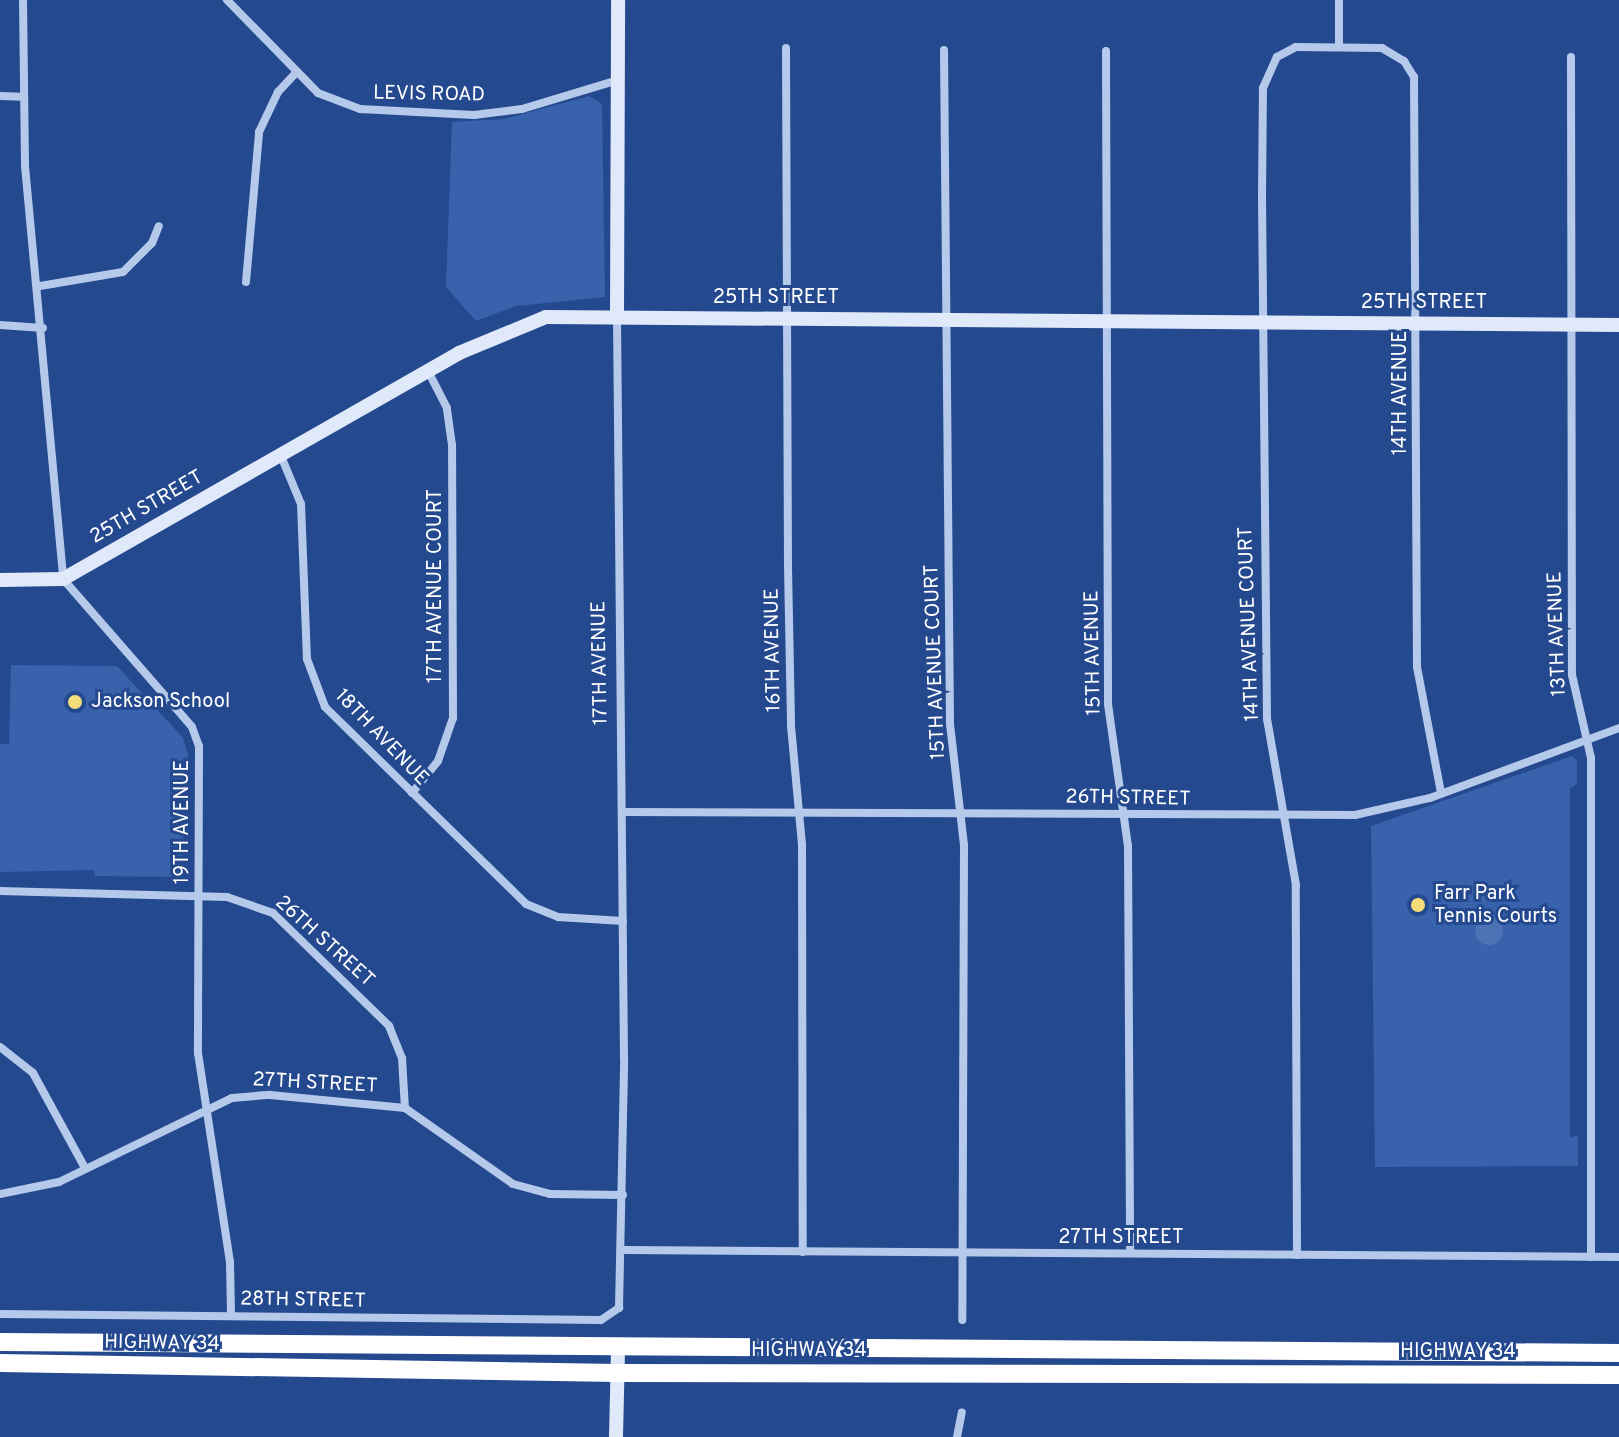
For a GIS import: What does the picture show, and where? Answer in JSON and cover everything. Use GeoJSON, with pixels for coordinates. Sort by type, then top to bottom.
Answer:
{"type":"FeatureCollection","features":[{"type":"Feature","properties":{"kind":"highway","name":"HIGHWAY 34"},"geometry":{"type":"LineString","coordinates":[[0,1342],[618,1349],[1619,1353]]}},
{"type":"Feature","properties":{"kind":"highway","name":"HIGHWAY 34"},"geometry":{"type":"LineString","coordinates":[[0,1363],[617,1373],[1619,1375]]}},
{"type":"Feature","properties":{"kind":"street"},"geometry":{"type":"LineString","coordinates":[[23,0],[23,97],[63,579]]}},
{"type":"Feature","properties":{"kind":"street","name":"LEVIS ROAD"},"geometry":{"type":"LineString","coordinates":[[227,0],[295,74],[347,105],[444,115],[522,109],[619,80]]}},
{"type":"Feature","properties":{"kind":"street","name":"17TH AVENUE"},"geometry":{"type":"LineString","coordinates":[[606,1319],[622,1300],[624,1250],[617,317],[618,0]]}},
{"type":"Feature","properties":{"kind":"street"},"geometry":{"type":"LineString","coordinates":[[1339,0],[1339,47]]}},
{"type":"Feature","properties":{"kind":"street","name":"14TH AVENUE COURT"},"geometry":{"type":"LineString","coordinates":[[1297,1255],[1296,885],[1267,719],[1264,323],[1267,73],[1277,57],[1296,47],[1339,47]]}},
{"type":"Feature","properties":{"kind":"street","name":"14TH AVENUE"},"geometry":{"type":"LineString","coordinates":[[1339,47],[1392,51],[1414,77],[1417,667],[1441,793]]}},
{"type":"Feature","properties":{"kind":"street","name":"16TH AVENUE"},"geometry":{"type":"LineString","coordinates":[[786,48],[791,726],[800,812],[803,1252]]}},
{"type":"Feature","properties":{"kind":"street","name":"15TH AVENUE COURT"},"geometry":{"type":"LineString","coordinates":[[944,50],[950,724],[962,813],[962,1320]]}},
{"type":"Feature","properties":{"kind":"street","name":"15TH AVENUE"},"geometry":{"type":"LineString","coordinates":[[1106,51],[1108,704],[1124,815],[1130,1253]]}},
{"type":"Feature","properties":{"kind":"street","name":"13TH AVENUE"},"geometry":{"type":"LineString","coordinates":[[1571,57],[1572,675],[1587,739],[1591,1257]]}},
{"type":"Feature","properties":{"kind":"street"},"geometry":{"type":"LineString","coordinates":[[246,282],[259,132],[278,92],[295,74]]}},
{"type":"Feature","properties":{"kind":"street"},"geometry":{"type":"LineString","coordinates":[[0,96],[23,97]]}},
{"type":"Feature","properties":{"kind":"street"},"geometry":{"type":"LineString","coordinates":[[40,286],[123,272],[152,243],[159,226]]}},
{"type":"Feature","properties":{"kind":"street","name":"25TH STREET"},"geometry":{"type":"LineString","coordinates":[[0,580],[63,579],[428,371],[533,320],[617,317],[946,318],[1619,325]]}},
{"type":"Feature","properties":{"kind":"street"},"geometry":{"type":"LineString","coordinates":[[0,325],[43,328]]}},
{"type":"Feature","properties":{"kind":"street","name":"17TH AVENUE COURT"},"geometry":{"type":"LineString","coordinates":[[412,793],[438,761],[453,718],[452,445],[447,408],[428,371]]}},
{"type":"Feature","properties":{"kind":"street","name":"18TH AVENUE"},"geometry":{"type":"LineString","coordinates":[[281,456],[304,526],[312,683],[334,717],[526,904],[558,917],[623,921]]}},
{"type":"Feature","properties":{"kind":"street","name":"19TH AVENUE"},"geometry":{"type":"LineString","coordinates":[[63,579],[198,740],[197,1044],[230,1262],[231,1316]]}},
{"type":"Feature","properties":{"kind":"street","name":"26TH STREET"},"geometry":{"type":"LineString","coordinates":[[622,812],[1286,816],[1379,812],[1441,793],[1619,728]]}},
{"type":"Feature","properties":{"kind":"street","name":"26TH STREET"},"geometry":{"type":"LineString","coordinates":[[0,891],[240,899],[273,913],[378,1013],[402,1058],[405,1108]]}},
{"type":"Feature","properties":{"kind":"street"},"geometry":{"type":"LineString","coordinates":[[0,1047],[33,1073],[85,1168]]}},
{"type":"Feature","properties":{"kind":"street","name":"27TH STREET"},"geometry":{"type":"LineString","coordinates":[[0,1194],[35,1190],[206,1109],[262,1095],[405,1108],[522,1188],[623,1195]]}},
{"type":"Feature","properties":{"kind":"street","name":"27TH STREET"},"geometry":{"type":"LineString","coordinates":[[624,1250],[1619,1257]]}},
{"type":"Feature","properties":{"kind":"street","name":"28TH STREET"},"geometry":{"type":"LineString","coordinates":[[0,1314],[606,1319]]}},
{"type":"Feature","properties":{"kind":"street"},"geometry":{"type":"LineString","coordinates":[[616,1437],[618,1349]]}},
{"type":"Feature","properties":{"kind":"street"},"geometry":{"type":"LineString","coordinates":[[957,1437],[962,1412]]}},
{"type":"Feature","properties":{"kind":"shaded area"},"geometry":{"type":"Polygon","coordinates":[[[589,96],[602,104],[605,297],[516,306],[476,321],[446,287],[452,122],[504,119],[589,96]]]}},
{"type":"Feature","properties":{"kind":"shaded area","name":"Jackson School"},"geometry":{"type":"Polygon","coordinates":[[[11,665],[117,666],[183,738],[188,754],[181,877],[95,876],[94,870],[0,872],[0,744],[9,744],[11,665]]]}},
{"type":"Feature","properties":{"kind":"shaded area"},"geometry":{"type":"Polygon","coordinates":[[[1572,756],[1577,760],[1577,784],[1570,788],[1570,1138],[1578,1135],[1578,1166],[1375,1167],[1371,826],[1572,756]]]}},
{"type":"Feature","properties":{"kind":"building"},"geometry":{"type":"Polygon","coordinates":[[[1489,917],[1499,921],[1503,931],[1499,941],[1489,945],[1479,941],[1475,931],[1479,921],[1489,917]]]}},
{"type":"Feature","properties":{"kind":"place","name":"Jackson School"},"geometry":{"type":"Point","coordinates":[75,702]}},
{"type":"Feature","properties":{"kind":"place","name":"Farr Park Tennis Courts"},"geometry":{"type":"Point","coordinates":[1418,905]}}]}
